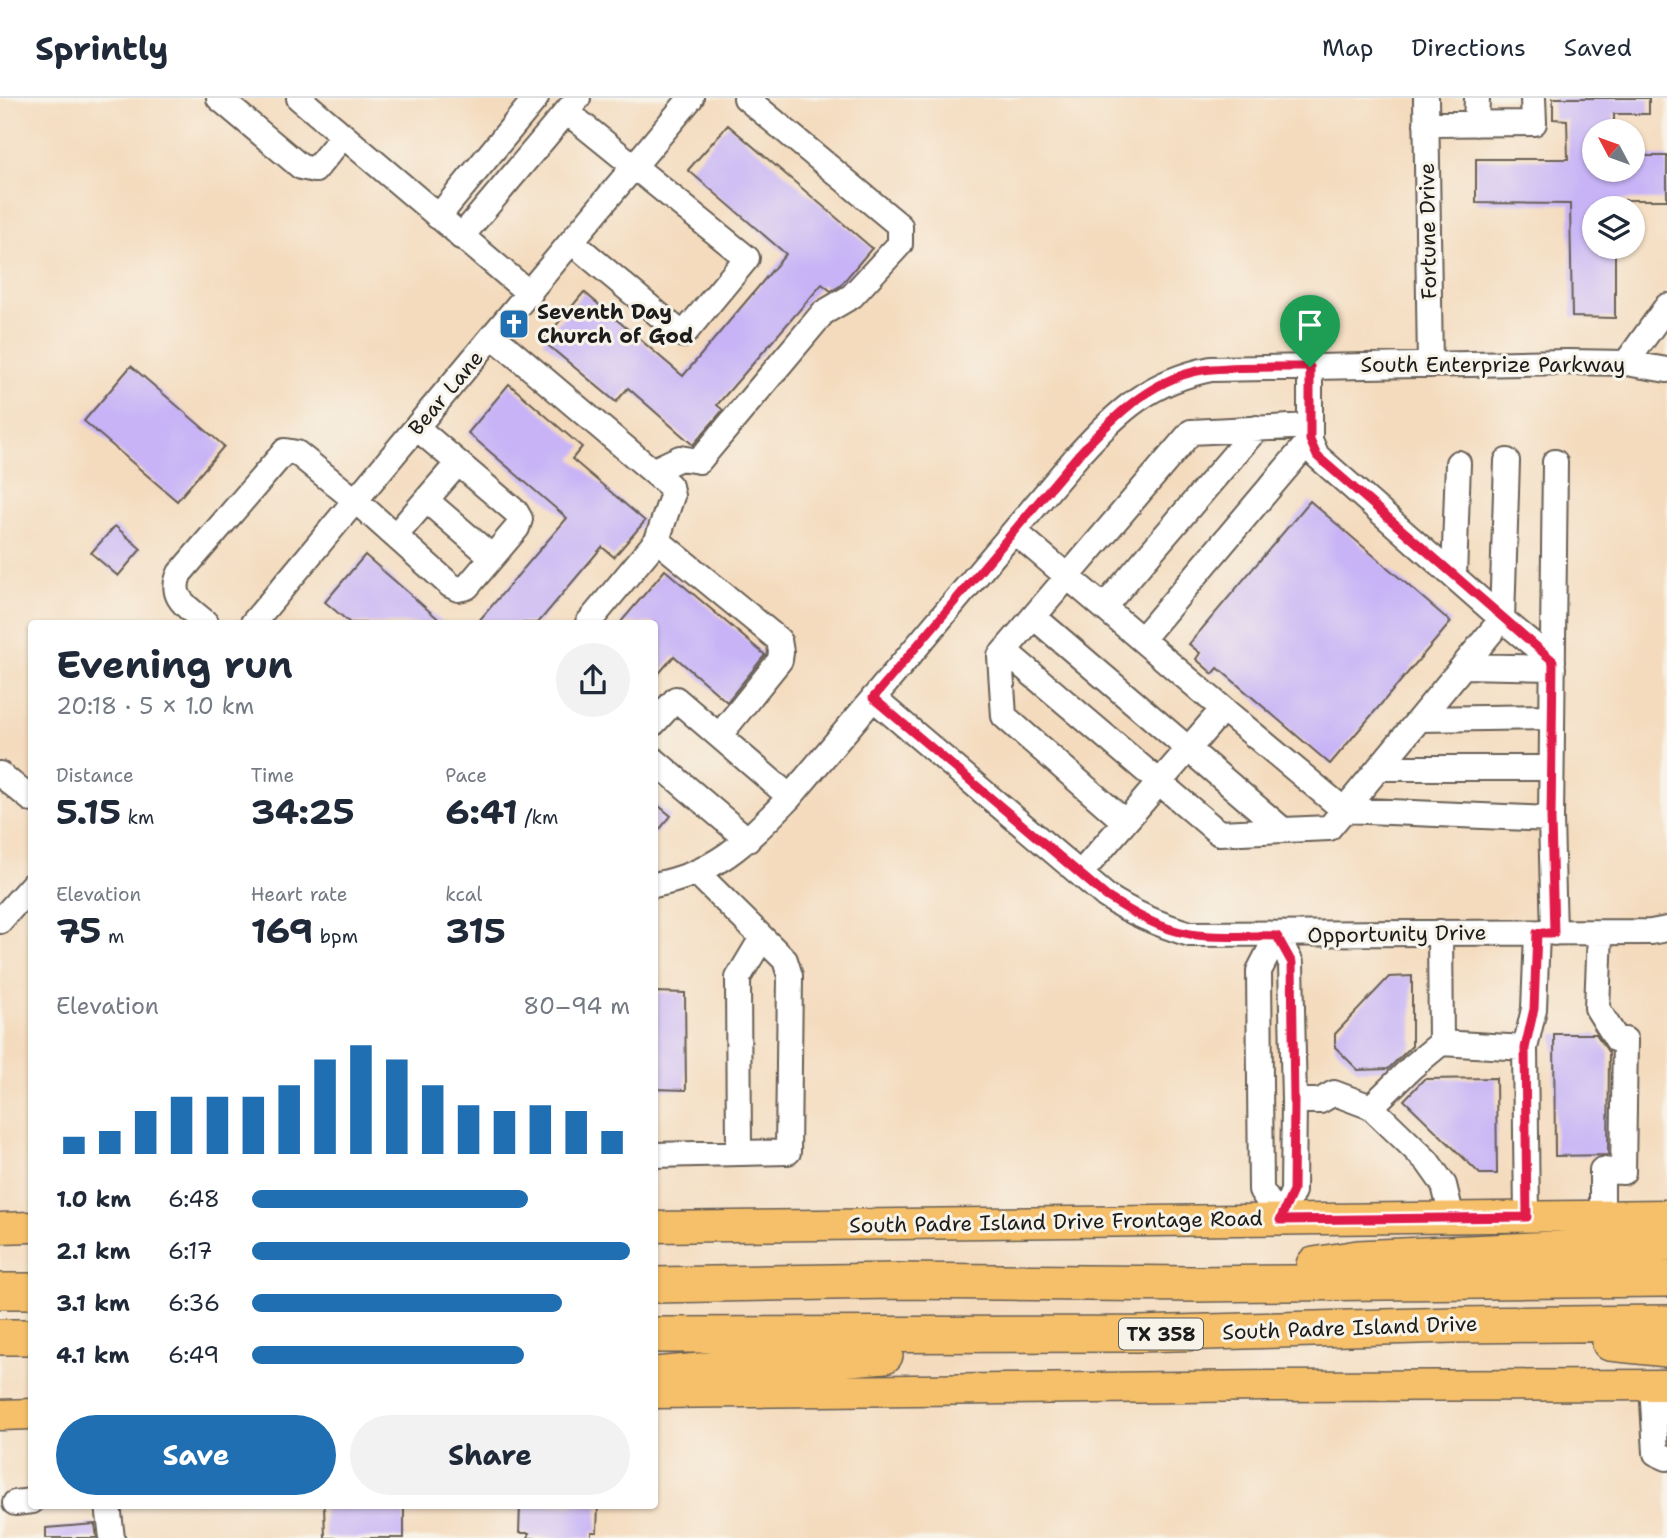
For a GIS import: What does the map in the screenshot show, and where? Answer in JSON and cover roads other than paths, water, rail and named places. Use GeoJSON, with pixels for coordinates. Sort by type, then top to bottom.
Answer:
{"type":"FeatureCollection","features":[{"type":"Feature","properties":{"kind":"highway"},"geometry":{"type":"LineString","coordinates":[[1194,1284],[1358,1258],[1667,1244]]}},
{"type":"Feature","properties":{"kind":"highway"},"geometry":{"type":"LineString","coordinates":[[658,1261],[895,1281]]}},
{"type":"Feature","properties":{"kind":"highway","name":"South Padre Island Drive"},"geometry":{"type":"LineString","coordinates":[[658,1285],[895,1281],[1194,1284],[1667,1279]]}},
{"type":"Feature","properties":{"kind":"highway"},"geometry":{"type":"LineString","coordinates":[[0,1291],[28,1291]]}},
{"type":"Feature","properties":{"kind":"highway","name":"South Padre Island Drive"},"geometry":{"type":"LineString","coordinates":[[658,1335],[1138,1334],[1454,1325],[1667,1324]]}},
{"type":"Feature","properties":{"kind":"highway"},"geometry":{"type":"LineString","coordinates":[[1454,1325],[1667,1349]]}},
{"type":"Feature","properties":{"kind":"highway"},"geometry":{"type":"LineString","coordinates":[[658,1375],[1138,1334]]}},
{"type":"Feature","properties":{"kind":"highway"},"geometry":{"type":"LineString","coordinates":[[0,1337],[28,1337]]}},
{"type":"Feature","properties":{"kind":"main road","name":"South Padre Island Drive Frontage Road"},"geometry":{"type":"LineString","coordinates":[[658,1227],[1667,1215]]}},
{"type":"Feature","properties":{"kind":"main road"},"geometry":{"type":"LineString","coordinates":[[0,1228],[28,1227]]}},
{"type":"Feature","properties":{"kind":"main road"},"geometry":{"type":"LineString","coordinates":[[658,1393],[1659,1385]]}},
{"type":"Feature","properties":{"kind":"main road"},"geometry":{"type":"LineString","coordinates":[[0,1415],[28,1414]]}},
{"type":"Feature","properties":{"kind":"street"},"geometry":{"type":"LineString","coordinates":[[219,98],[302,167],[315,170],[343,136]]}},
{"type":"Feature","properties":{"kind":"street"},"geometry":{"type":"LineString","coordinates":[[299,98],[530,293]]}},
{"type":"Feature","properties":{"kind":"street"},"geometry":{"type":"LineString","coordinates":[[438,217],[536,98]]}},
{"type":"Feature","properties":{"kind":"street","name":"Bear Lane"},"geometry":{"type":"LineString","coordinates":[[256,620],[691,98]]}},
{"type":"Feature","properties":{"kind":"street"},"geometry":{"type":"LineString","coordinates":[[652,471],[680,458],[699,461],[823,313],[852,296],[900,244],[900,226],[746,98]]}},
{"type":"Feature","properties":{"kind":"street","name":"Fortune Drive"},"geometry":{"type":"LineString","coordinates":[[1426,98],[1430,365]]}},
{"type":"Feature","properties":{"kind":"street"},"geometry":{"type":"LineString","coordinates":[[1476,124],[1477,98]]}},
{"type":"Feature","properties":{"kind":"street"},"geometry":{"type":"LineString","coordinates":[[1426,124],[1534,123],[1533,98]]}},
{"type":"Feature","properties":{"kind":"street"},"geometry":{"type":"LineString","coordinates":[[461,237],[572,105],[635,166],[747,258],[683,335],[572,242]]}},
{"type":"Feature","properties":{"kind":"street"},"geometry":{"type":"LineString","coordinates":[[1626,363],[1667,306]]}},
{"type":"Feature","properties":{"kind":"street"},"geometry":{"type":"LineString","coordinates":[[493,336],[670,486],[672,496],[657,540],[591,620]]}},
{"type":"Feature","properties":{"kind":"street","name":"South Enterprize Parkway"},"geometry":{"type":"LineString","coordinates":[[658,884],[697,873],[748,840],[790,797],[1103,428],[1130,404],[1154,388],[1183,374],[1211,369],[1626,363],[1667,370]]}},
{"type":"Feature","properties":{"kind":"street"},"geometry":{"type":"LineString","coordinates":[[1310,367],[1310,433],[1317,456],[1553,665]]}},
{"type":"Feature","properties":{"kind":"street"},"geometry":{"type":"LineString","coordinates":[[203,620],[176,596],[175,584],[180,573],[277,458],[285,452],[297,453],[458,589],[467,587],[517,528],[520,519],[516,512],[417,428]]}},
{"type":"Feature","properties":{"kind":"street"},"geometry":{"type":"LineString","coordinates":[[1125,821],[1004,716],[1000,656],[1191,432],[1257,428],[1310,433]]}},
{"type":"Feature","properties":{"kind":"street"},"geometry":{"type":"LineString","coordinates":[[1104,607],[1257,428]]}},
{"type":"Feature","properties":{"kind":"street"},"geometry":{"type":"LineString","coordinates":[[1142,639],[1310,433]]}},
{"type":"Feature","properties":{"kind":"street"},"geometry":{"type":"LineString","coordinates":[[1005,651],[1219,833],[1329,828],[1502,619],[1507,461]]}},
{"type":"Feature","properties":{"kind":"street"},"geometry":{"type":"LineString","coordinates":[[1527,1217],[1525,1048],[1534,1009],[1545,933],[1551,819],[1555,462]]}},
{"type":"Feature","properties":{"kind":"street"},"geometry":{"type":"LineString","coordinates":[[395,536],[458,463]]}},
{"type":"Feature","properties":{"kind":"street"},"geometry":{"type":"LineString","coordinates":[[1454,576],[1458,463]]}},
{"type":"Feature","properties":{"kind":"street"},"geometry":{"type":"LineString","coordinates":[[426,500],[492,556]]}},
{"type":"Feature","properties":{"kind":"street"},"geometry":{"type":"LineString","coordinates":[[1014,531],[1344,810],[1551,819]]}},
{"type":"Feature","properties":{"kind":"street"},"geometry":{"type":"LineString","coordinates":[[657,540],[779,640],[780,660],[719,736]]}},
{"type":"Feature","properties":{"kind":"street"},"geometry":{"type":"LineString","coordinates":[[1034,617],[1283,830]]}},
{"type":"Feature","properties":{"kind":"street"},"geometry":{"type":"LineString","coordinates":[[1463,666],[1553,665]]}},
{"type":"Feature","properties":{"kind":"street"},"geometry":{"type":"LineString","coordinates":[[658,718],[676,698],[790,797]]}},
{"type":"Feature","properties":{"kind":"street","name":"Opportunity Drive"},"geometry":{"type":"LineString","coordinates":[[873,698],[1117,904],[1160,925],[1191,934],[1277,936],[1440,932],[1600,933],[1667,929]]}},
{"type":"Feature","properties":{"kind":"street"},"geometry":{"type":"LineString","coordinates":[[1080,874],[1223,709]]}},
{"type":"Feature","properties":{"kind":"street"},"geometry":{"type":"LineString","coordinates":[[1420,719],[1552,717]]}},
{"type":"Feature","properties":{"kind":"street"},"geometry":{"type":"LineString","coordinates":[[658,763],[748,840]]}},
{"type":"Feature","properties":{"kind":"street"},"geometry":{"type":"LineString","coordinates":[[1379,768],[1551,768]]}},
{"type":"Feature","properties":{"kind":"street"},"geometry":{"type":"LineString","coordinates":[[0,774],[28,797]]}},
{"type":"Feature","properties":{"kind":"street"},"geometry":{"type":"LineString","coordinates":[[658,1155],[788,1152],[790,976],[785,960],[697,873]]}},
{"type":"Feature","properties":{"kind":"street"},"geometry":{"type":"LineString","coordinates":[[0,921],[28,890]]}},
{"type":"Feature","properties":{"kind":"street"},"geometry":{"type":"LineString","coordinates":[[1440,932],[1441,1044]]}},
{"type":"Feature","properties":{"kind":"street"},"geometry":{"type":"LineString","coordinates":[[1600,933],[1597,1008],[1617,1040],[1626,1040],[1623,1172],[1602,1170],[1602,1216]]}},
{"type":"Feature","properties":{"kind":"street"},"geometry":{"type":"LineString","coordinates":[[1277,936],[1292,963],[1294,1101],[1293,1191],[1280,1220]]}},
{"type":"Feature","properties":{"kind":"street"},"geometry":{"type":"LineString","coordinates":[[1277,936],[1258,971],[1261,1190],[1280,1220]]}},
{"type":"Feature","properties":{"kind":"street"},"geometry":{"type":"LineString","coordinates":[[739,1153],[738,978],[762,937]]}},
{"type":"Feature","properties":{"kind":"street"},"geometry":{"type":"LineString","coordinates":[[1371,1107],[1412,1067],[1441,1044],[1525,1048]]}},
{"type":"Feature","properties":{"kind":"street"},"geometry":{"type":"LineString","coordinates":[[1294,1101],[1320,1101],[1334,1093],[1371,1107],[1427,1161],[1444,1185],[1452,1217]]}},
{"type":"Feature","properties":{"kind":"street"},"geometry":{"type":"LineString","coordinates":[[1659,1385],[1656,1453],[1667,1458]]}},
{"type":"Feature","properties":{"kind":"street"},"geometry":{"type":"LineString","coordinates":[[108,1509],[112,1538]]}},
{"type":"Feature","properties":{"kind":"place","name":"Seventh Day Church of God"},"geometry":{"type":"Point","coordinates":[514,324]}}]}
